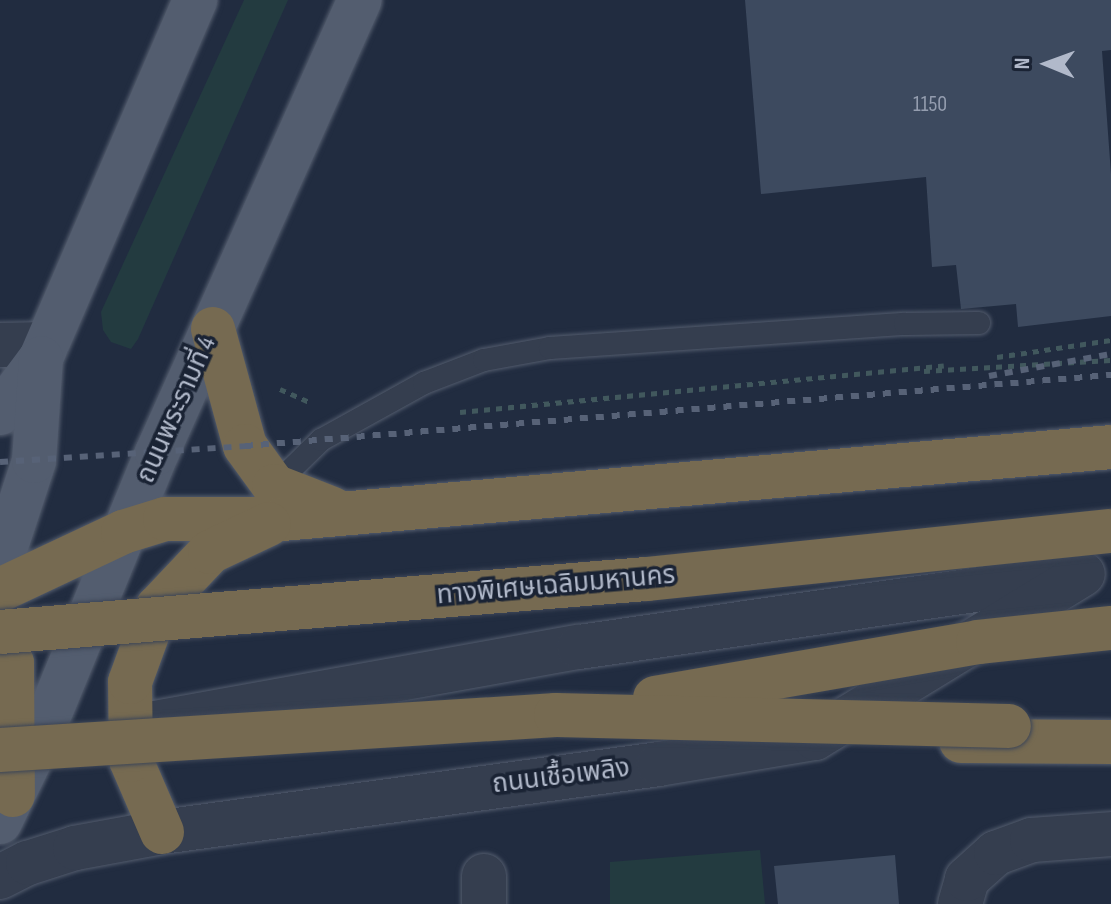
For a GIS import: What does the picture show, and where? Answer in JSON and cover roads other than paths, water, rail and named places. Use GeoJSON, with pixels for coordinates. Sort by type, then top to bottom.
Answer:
{"type":"FeatureCollection","features":[{"type":"Feature","properties":{"kind":"highway"},"geometry":{"type":"LineString","coordinates":[[213,329],[245,446],[278,502]]}},
{"type":"Feature","properties":{"kind":"highway"},"geometry":{"type":"LineString","coordinates":[[0,590],[123,532],[165,519],[278,502],[342,512],[1111,447]]}},
{"type":"Feature","properties":{"kind":"highway"},"geometry":{"type":"LineString","coordinates":[[162,832],[131,760],[130,682],[157,608],[210,552],[278,502]]}},
{"type":"Feature","properties":{"kind":"highway","name":"ทางพิเศษเฉลิมมหานคร"},"geometry":{"type":"LineString","coordinates":[[0,632],[646,579],[1111,531]]}},
{"type":"Feature","properties":{"kind":"highway"},"geometry":{"type":"LineString","coordinates":[[0,648],[12,663],[11,770],[556,715],[978,642],[1111,628]]}},
{"type":"Feature","properties":{"kind":"highway"},"geometry":{"type":"LineString","coordinates":[[556,715],[1009,726],[1111,719]]}},
{"type":"Feature","properties":{"kind":"highway"},"geometry":{"type":"LineString","coordinates":[[815,738],[1111,742]]}},
{"type":"Feature","properties":{"kind":"main road"},"geometry":{"type":"LineString","coordinates":[[0,413],[44,351],[195,0]]}},
{"type":"Feature","properties":{"kind":"main road","name":"ถนนพระรามที่ 4"},"geometry":{"type":"LineString","coordinates":[[11,770],[123,532],[360,0]]}},
{"type":"Feature","properties":{"kind":"main road"},"geometry":{"type":"LineString","coordinates":[[0,565],[34,461],[44,351]]}},
{"type":"Feature","properties":{"kind":"street"},"geometry":{"type":"LineString","coordinates":[[0,345],[44,351]]}},
{"type":"Feature","properties":{"kind":"street","name":"ถนนเชื้อเพลิง"},"geometry":{"type":"LineString","coordinates":[[11,770],[131,728],[579,647],[1097,573]]}},
{"type":"Feature","properties":{"kind":"street","name":"ถนนเชื้อเพลิง"},"geometry":{"type":"LineString","coordinates":[[0,877],[28,863],[75,848],[162,832],[659,764],[815,738],[1097,573]]}},
{"type":"Feature","properties":{"kind":"street"},"geometry":{"type":"LineString","coordinates":[[960,904],[967,879],[996,853],[1032,840],[1111,834]]}},
{"type":"Feature","properties":{"kind":"lane"},"geometry":{"type":"LineString","coordinates":[[278,502],[321,440],[424,383],[484,360],[550,348],[905,324],[979,323]]}},
{"type":"Feature","properties":{"kind":"railway"},"geometry":{"type":"LineString","coordinates":[[989,376],[1111,354]]}},
{"type":"Feature","properties":{"kind":"railway"},"geometry":{"type":"LineString","coordinates":[[0,462],[245,446],[1111,375]]}}]}
